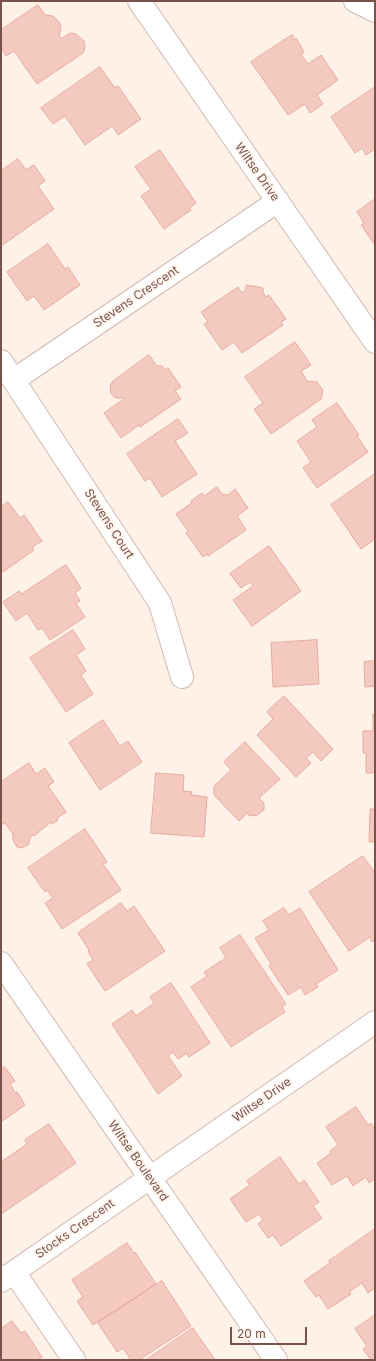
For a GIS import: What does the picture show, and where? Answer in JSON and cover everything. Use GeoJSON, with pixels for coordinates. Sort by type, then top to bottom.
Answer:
{"type":"FeatureCollection","features":[{"type":"Feature","properties":{"kind":"street","name":"Wiltse Drive"},"geometry":{"type":"LineString","coordinates":[[139,1],[375,342]]}},
{"type":"Feature","properties":{"kind":"street"},"geometry":{"type":"LineString","coordinates":[[355,1],[375,10]]}},
{"type":"Feature","properties":{"kind":"street","name":"Stevens Crescent"},"geometry":{"type":"LineString","coordinates":[[14,380],[278,201]]}},
{"type":"Feature","properties":{"kind":"street"},"geometry":{"type":"LineString","coordinates":[[1,361],[14,380]]}},
{"type":"Feature","properties":{"kind":"street","name":"Stevens Court"},"geometry":{"type":"LineString","coordinates":[[14,380],[160,603],[182,677]]}},
{"type":"Feature","properties":{"kind":"street","name":"Wiltse Boulevard"},"geometry":{"type":"LineString","coordinates":[[1,963],[276,1360]]}},
{"type":"Feature","properties":{"kind":"street","name":"Wiltse Drive"},"geometry":{"type":"LineString","coordinates":[[150,1177],[375,1022]]}},
{"type":"Feature","properties":{"kind":"street","name":"Stocks Crescent"},"geometry":{"type":"LineString","coordinates":[[7,1277],[150,1177]]}},
{"type":"Feature","properties":{"kind":"street"},"geometry":{"type":"LineString","coordinates":[[7,1277],[74,1360]]}},
{"type":"Feature","properties":{"kind":"building"},"geometry":{"type":"Polygon","coordinates":[[[38,5],[45,15],[53,16],[60,23],[61,29],[59,35],[61,39],[70,33],[76,34],[84,41],[85,47],[83,53],[37,84],[14,51],[6,56],[1,48],[1,30],[38,5]]]}},
{"type":"Feature","properties":{"kind":"building"},"geometry":{"type":"Polygon","coordinates":[[[292,35],[294,36],[292,38],[293,40],[296,38],[304,52],[301,54],[308,64],[321,55],[338,80],[317,95],[323,104],[310,113],[305,104],[288,115],[251,62],[292,35]]]}},
{"type":"Feature","properties":{"kind":"building"},"geometry":{"type":"Polygon","coordinates":[[[100,67],[115,88],[118,86],[141,119],[118,135],[112,126],[85,145],[65,116],[53,124],[41,108],[100,67]]]}},
{"type":"Feature","properties":{"kind":"building"},"geometry":{"type":"Polygon","coordinates":[[[375,87],[375,149],[366,155],[362,148],[355,153],[331,117],[375,87]]]}},
{"type":"Feature","properties":{"kind":"building"},"geometry":{"type":"Polygon","coordinates":[[[160,150],[196,203],[189,208],[191,210],[164,229],[141,196],[151,189],[135,167],[160,150]]]}},
{"type":"Feature","properties":{"kind":"building"},"geometry":{"type":"Polygon","coordinates":[[[18,159],[26,170],[34,165],[45,181],[38,186],[54,209],[1,246],[1,171],[18,159]]]}},
{"type":"Feature","properties":{"kind":"building"},"geometry":{"type":"Polygon","coordinates":[[[375,199],[375,245],[361,225],[364,223],[357,212],[375,199]]]}},
{"type":"Feature","properties":{"kind":"building"},"geometry":{"type":"Polygon","coordinates":[[[48,244],[65,269],[68,267],[80,285],[44,310],[34,296],[27,301],[7,272],[48,244]]]}},
{"type":"Feature","properties":{"kind":"building"},"geometry":{"type":"Polygon","coordinates":[[[247,285],[263,288],[263,292],[266,297],[269,295],[286,319],[281,322],[283,325],[242,353],[234,342],[222,350],[204,324],[208,322],[201,312],[238,287],[242,293],[245,291],[247,285]]]}},
{"type":"Feature","properties":{"kind":"building"},"geometry":{"type":"Polygon","coordinates":[[[295,342],[311,365],[301,371],[307,381],[317,382],[323,390],[321,399],[271,434],[254,409],[263,403],[245,377],[295,342]]]}},
{"type":"Feature","properties":{"kind":"building"},"geometry":{"type":"Polygon","coordinates":[[[149,355],[157,366],[162,366],[165,370],[168,368],[181,387],[175,391],[181,399],[121,438],[104,413],[125,398],[114,397],[111,393],[110,386],[113,381],[149,355]]]}},
{"type":"Feature","properties":{"kind":"building"},"geometry":{"type":"Polygon","coordinates":[[[337,403],[359,435],[357,436],[368,452],[317,488],[303,468],[311,462],[297,441],[317,427],[312,420],[337,403]]]}},
{"type":"Feature","properties":{"kind":"building"},"geometry":{"type":"Polygon","coordinates":[[[178,419],[188,433],[175,441],[197,474],[162,497],[150,478],[145,481],[127,454],[178,419]]]}},
{"type":"Feature","properties":{"kind":"building"},"geometry":{"type":"Polygon","coordinates":[[[375,474],[375,539],[361,549],[331,505],[375,474]]]}},
{"type":"Feature","properties":{"kind":"building"},"geometry":{"type":"Polygon","coordinates":[[[217,487],[222,494],[228,495],[235,489],[248,508],[237,516],[246,530],[208,556],[207,554],[203,557],[186,533],[188,531],[176,514],[192,503],[191,501],[202,493],[204,496],[217,487]]]}},
{"type":"Feature","properties":{"kind":"building"},"geometry":{"type":"Polygon","coordinates":[[[8,502],[20,518],[24,515],[42,541],[32,547],[34,550],[3,572],[1,569],[1,507],[8,502]]]}},
{"type":"Feature","properties":{"kind":"building"},"geometry":{"type":"Polygon","coordinates":[[[269,546],[301,591],[252,626],[233,600],[253,586],[250,582],[241,588],[230,574],[269,546]]]}},
{"type":"Feature","properties":{"kind":"building"},"geometry":{"type":"Polygon","coordinates":[[[66,565],[81,588],[75,593],[80,601],[76,603],[85,617],[50,640],[42,628],[38,630],[27,613],[16,621],[3,602],[19,591],[21,594],[66,565]]]}},
{"type":"Feature","properties":{"kind":"building"},"geometry":{"type":"Polygon","coordinates":[[[73,630],[85,649],[76,655],[86,671],[81,675],[93,694],[66,712],[30,658],[73,630]]]}},
{"type":"Feature","properties":{"kind":"building"},"geometry":{"type":"Polygon","coordinates":[[[317,640],[319,684],[273,687],[271,643],[317,640]]]}},
{"type":"Feature","properties":{"kind":"building"},"geometry":{"type":"Polygon","coordinates":[[[375,661],[375,686],[365,687],[364,662],[375,661]]]}},
{"type":"Feature","properties":{"kind":"building"},"geometry":{"type":"Polygon","coordinates":[[[284,696],[333,749],[321,761],[313,752],[306,758],[311,763],[296,777],[257,735],[273,719],[267,712],[284,696]]]}},
{"type":"Feature","properties":{"kind":"building"},"geometry":{"type":"Polygon","coordinates":[[[373,714],[375,714],[375,773],[366,773],[366,753],[363,753],[363,731],[373,731],[373,714]]]}},
{"type":"Feature","properties":{"kind":"building"},"geometry":{"type":"Polygon","coordinates":[[[103,720],[120,746],[128,741],[142,762],[100,790],[69,743],[103,720]]]}},
{"type":"Feature","properties":{"kind":"building"},"geometry":{"type":"Polygon","coordinates":[[[245,742],[280,779],[259,798],[264,803],[264,810],[257,815],[250,816],[247,813],[239,821],[214,795],[214,786],[231,770],[224,762],[245,742]]]}},
{"type":"Feature","properties":{"kind":"building"},"geometry":{"type":"Polygon","coordinates":[[[29,763],[36,774],[45,768],[54,782],[48,786],[66,812],[57,818],[58,820],[52,824],[51,822],[34,836],[33,835],[30,837],[29,844],[22,848],[17,847],[13,840],[13,834],[5,823],[1,825],[1,782],[29,763]]]}},
{"type":"Feature","properties":{"kind":"building"},"geometry":{"type":"Polygon","coordinates":[[[156,773],[184,775],[183,791],[192,792],[191,795],[207,797],[204,837],[151,833],[156,773]]]}},
{"type":"Feature","properties":{"kind":"building"},"geometry":{"type":"Polygon","coordinates":[[[370,809],[375,809],[375,842],[369,842],[370,809]]]}},
{"type":"Feature","properties":{"kind":"building"},"geometry":{"type":"Polygon","coordinates":[[[85,829],[107,862],[103,864],[121,890],[62,929],[45,903],[53,898],[47,890],[45,892],[28,868],[85,829]]]}},
{"type":"Feature","properties":{"kind":"building"},"geometry":{"type":"Polygon","coordinates":[[[363,856],[375,873],[375,940],[372,942],[370,937],[349,951],[309,892],[363,856]]]}},
{"type":"Feature","properties":{"kind":"building"},"geometry":{"type":"Polygon","coordinates":[[[121,903],[127,911],[134,906],[165,951],[105,991],[87,964],[93,960],[88,951],[89,950],[78,933],[121,903]]]}},
{"type":"Feature","properties":{"kind":"building"},"geometry":{"type":"Polygon","coordinates":[[[284,908],[289,915],[300,908],[338,970],[316,984],[318,987],[305,995],[301,987],[288,995],[269,966],[271,964],[255,938],[269,930],[263,921],[284,908]]]}},
{"type":"Feature","properties":{"kind":"building"},"geometry":{"type":"Polygon","coordinates":[[[240,935],[286,1004],[282,1007],[285,1012],[231,1047],[191,987],[207,976],[204,972],[226,958],[220,948],[240,935]]]}},
{"type":"Feature","properties":{"kind":"building"},"geometry":{"type":"Polygon","coordinates":[[[171,983],[210,1043],[189,1057],[187,1053],[178,1059],[173,1052],[168,1056],[182,1076],[158,1094],[112,1024],[132,1010],[136,1016],[154,1003],[150,997],[171,983]]]}},
{"type":"Feature","properties":{"kind":"building"},"geometry":{"type":"Polygon","coordinates":[[[5,1067],[15,1081],[10,1084],[25,1105],[1,1122],[1,1069],[5,1067]]]}},
{"type":"Feature","properties":{"kind":"building"},"geometry":{"type":"Polygon","coordinates":[[[356,1107],[368,1125],[371,1123],[375,1130],[375,1179],[369,1183],[366,1177],[353,1186],[347,1176],[332,1185],[317,1163],[331,1153],[330,1151],[338,1145],[326,1127],[356,1107]]]}},
{"type":"Feature","properties":{"kind":"building"},"geometry":{"type":"Polygon","coordinates":[[[49,1124],[76,1163],[1,1214],[1,1162],[27,1144],[25,1140],[49,1124]]]}},
{"type":"Feature","properties":{"kind":"building"},"geometry":{"type":"Polygon","coordinates":[[[280,1157],[299,1184],[304,1180],[319,1202],[313,1206],[322,1218],[281,1246],[273,1235],[268,1238],[258,1224],[263,1220],[259,1214],[246,1222],[230,1199],[250,1185],[247,1181],[280,1157]]]}},
{"type":"Feature","properties":{"kind":"building"},"geometry":{"type":"Polygon","coordinates":[[[375,1229],[375,1288],[368,1293],[362,1283],[349,1292],[351,1294],[328,1309],[319,1295],[316,1297],[304,1281],[330,1263],[329,1261],[375,1229]]]}},
{"type":"Feature","properties":{"kind":"building"},"geometry":{"type":"Polygon","coordinates":[[[127,1243],[134,1253],[135,1252],[156,1284],[93,1325],[77,1301],[83,1297],[72,1280],[127,1243]]]}},
{"type":"Feature","properties":{"kind":"building"},"geometry":{"type":"Polygon","coordinates":[[[162,1281],[191,1326],[139,1360],[131,1360],[123,1348],[117,1352],[98,1323],[162,1281]]]}},
{"type":"Feature","properties":{"kind":"building"},"geometry":{"type":"Polygon","coordinates":[[[375,1315],[375,1360],[371,1360],[363,1349],[367,1346],[355,1329],[375,1315]]]}},
{"type":"Feature","properties":{"kind":"building"},"geometry":{"type":"Polygon","coordinates":[[[12,1321],[21,1333],[25,1331],[42,1357],[38,1360],[1,1360],[1,1329],[12,1321]]]}},
{"type":"Feature","properties":{"kind":"building"},"geometry":{"type":"Polygon","coordinates":[[[193,1328],[215,1360],[146,1360],[193,1328]]]}}]}
